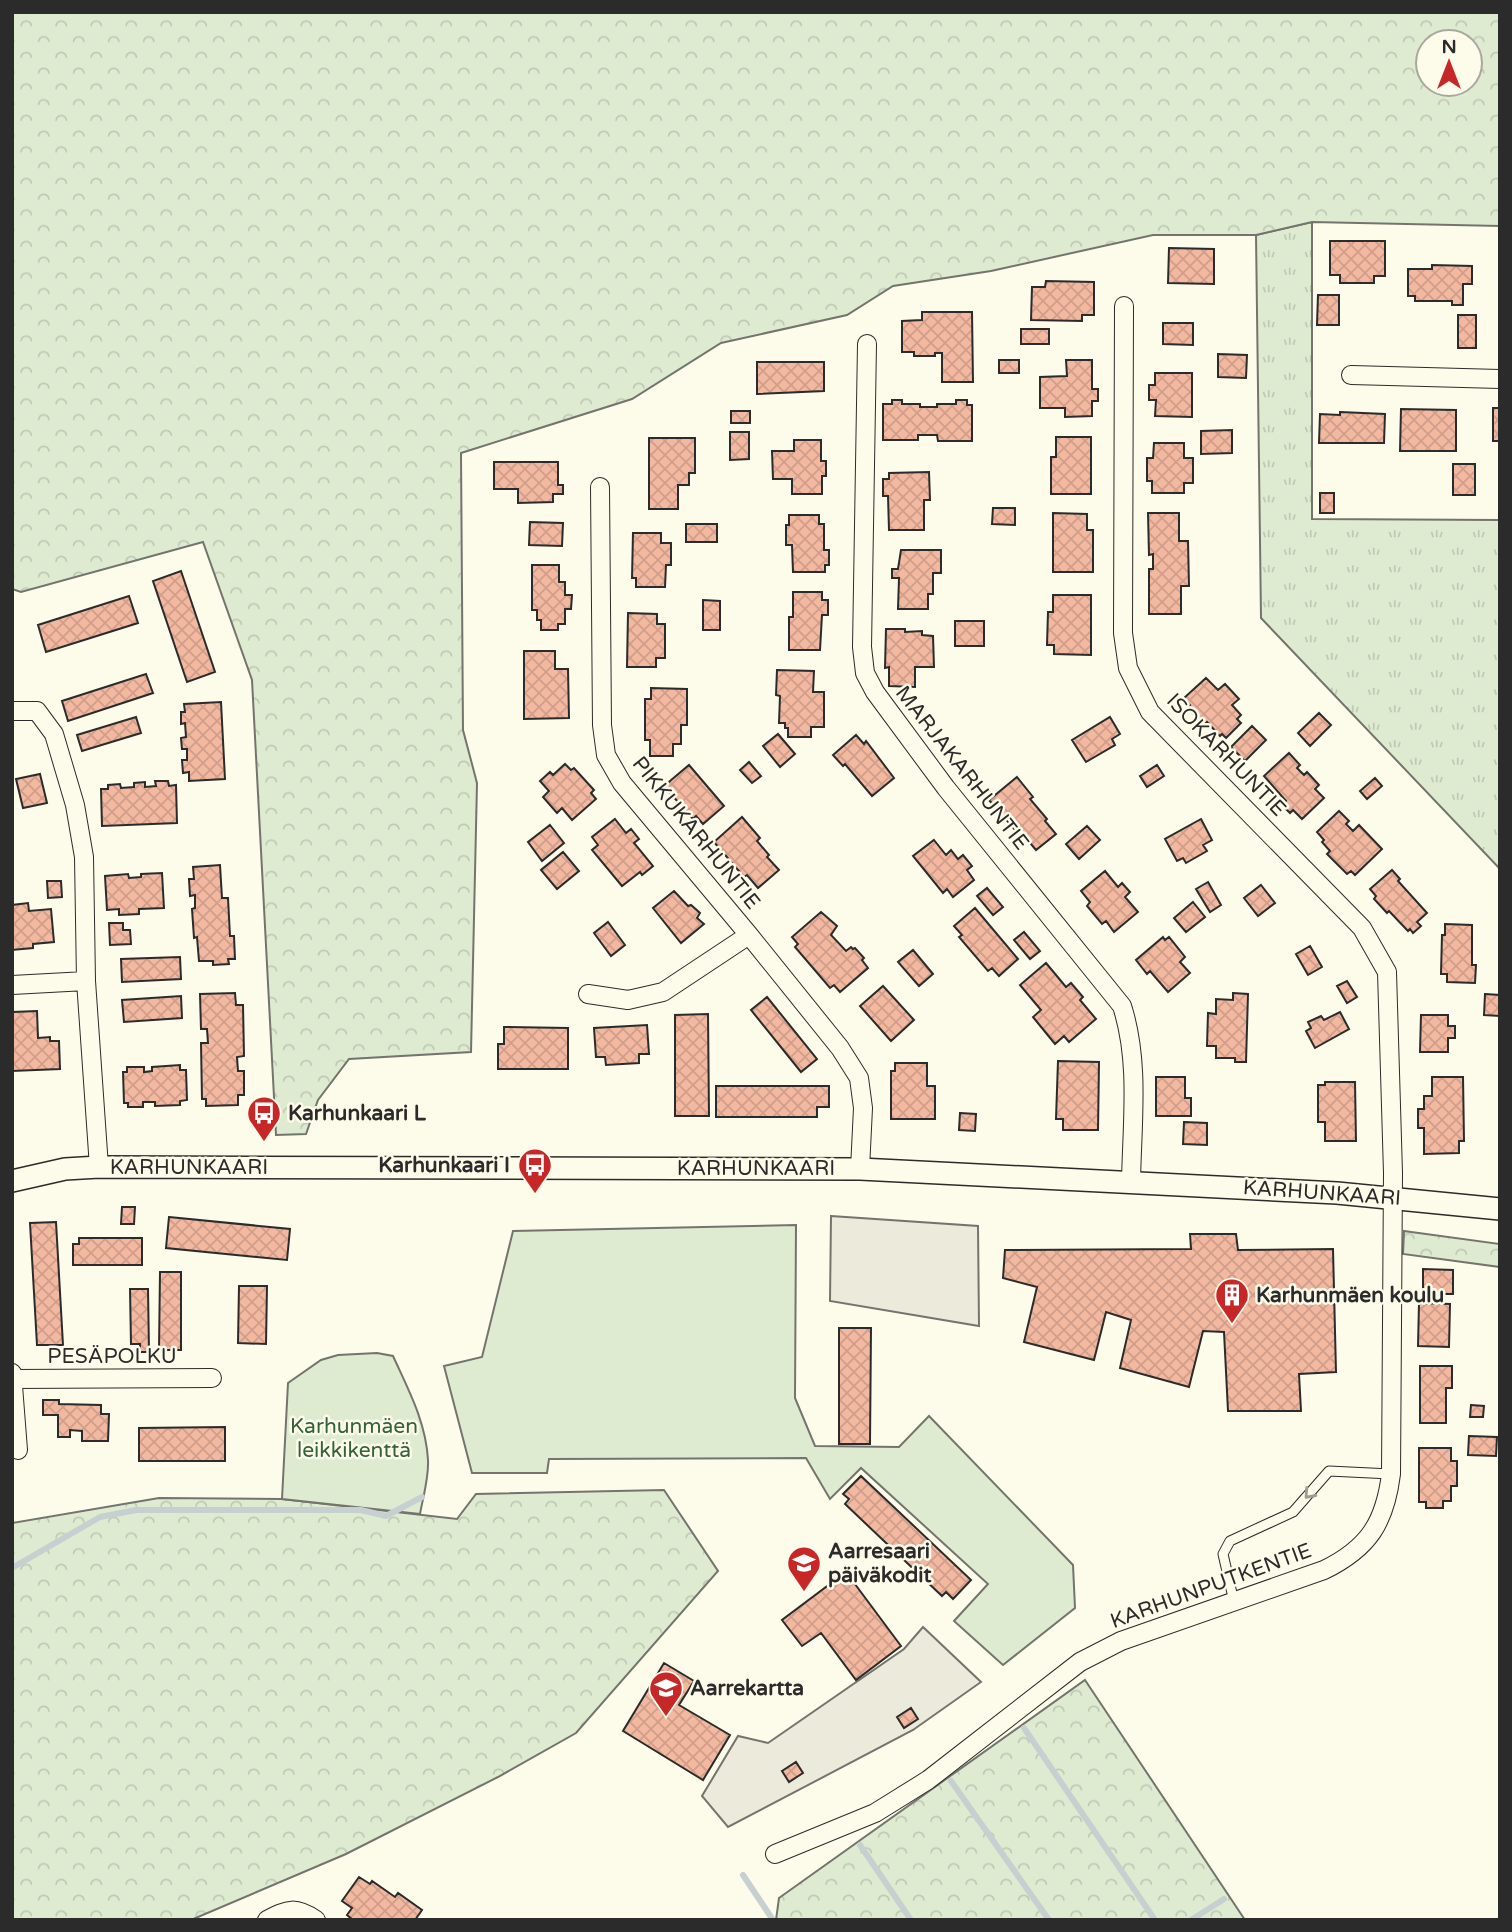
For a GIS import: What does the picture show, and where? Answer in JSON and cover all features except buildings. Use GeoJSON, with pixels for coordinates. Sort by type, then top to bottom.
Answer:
{"type":"FeatureCollection","features":[{"type":"Feature","properties":{"kind":"street","name":"ISOKARHUNTIE"},"geometry":{"type":"LineString","coordinates":[[1124,306],[1123,633],[1128,668],[1150,712],[1362,928],[1387,972],[1392,1197]]}},
{"type":"Feature","properties":{"kind":"street","name":"MARJAKARHUNTIE"},"geometry":{"type":"LineString","coordinates":[[867,344],[862,647],[865,673],[875,692],[946,788],[1122,1006],[1130,1032],[1133,1059],[1131,1182]]}},
{"type":"Feature","properties":{"kind":"street"},"geometry":{"type":"LineString","coordinates":[[1351,375],[1500,379]]}},
{"type":"Feature","properties":{"kind":"street","name":"PIKKUKARHUNTIE"},"geometry":{"type":"LineString","coordinates":[[600,487],[601,724],[606,755],[622,783],[749,934],[840,1048],[859,1078],[863,1108],[860,1169]]}},
{"type":"Feature","properties":{"kind":"street"},"geometry":{"type":"LineString","coordinates":[[12,712],[37,712],[54,734],[75,805],[84,857],[86,981],[99,1167]]}},
{"type":"Feature","properties":{"kind":"street"},"geometry":{"type":"LineString","coordinates":[[588,994],[628,1000],[663,992],[749,934]]}},
{"type":"Feature","properties":{"kind":"street"},"geometry":{"type":"LineString","coordinates":[[12,985],[86,981]]}},
{"type":"Feature","properties":{"kind":"street","name":"KARHUNKAARI"},"geometry":{"type":"LineString","coordinates":[[12,1181],[65,1169],[99,1167],[860,1169],[1392,1197],[1500,1209]]}},
{"type":"Feature","properties":{"kind":"street","name":"KARHUNPUTKENTIE"},"geometry":{"type":"LineString","coordinates":[[775,1854],[875,1813],[928,1780],[1080,1662],[1121,1641],[1324,1570],[1339,1563],[1372,1532],[1382,1516],[1391,1474],[1392,1197]]}},
{"type":"Feature","properties":{"kind":"street"},"geometry":{"type":"LineString","coordinates":[[12,1373],[18,1450]]}},
{"type":"Feature","properties":{"kind":"street","name":"PESÄPOLKU"},"geometry":{"type":"LineString","coordinates":[[13,1379],[212,1378]]}},
{"type":"Feature","properties":{"kind":"street"},"geometry":{"type":"LineString","coordinates":[[267,1920],[288,1910],[303,1911],[316,1920]]}},
{"type":"Feature","properties":{"kind":"lane"},"geometry":{"type":"LineString","coordinates":[[1234,1602],[1223,1554],[1230,1541],[1293,1512],[1329,1471],[1391,1474]]}},
{"type":"Feature","properties":{"kind":"green space"},"geometry":{"type":"Polygon","coordinates":[[[12,12],[1500,12],[1500,226],[1312,222],[1256,235],[1153,235],[991,271],[893,286],[847,315],[721,343],[632,399],[461,453],[463,730],[477,783],[471,1052],[349,1059],[318,1100],[306,1134],[276,1135],[252,680],[203,542],[21,592],[12,589],[12,12]]]}},
{"type":"Feature","properties":{"kind":"green space"},"geometry":{"type":"Polygon","coordinates":[[[1312,222],[1312,519],[1500,520],[1500,869],[1261,618],[1256,235],[1312,222]]]}},
{"type":"Feature","properties":{"kind":"green space"},"geometry":{"type":"Polygon","coordinates":[[[796,1225],[795,1398],[815,1446],[899,1447],[929,1416],[1073,1565],[1075,1608],[1003,1665],[954,1621],[988,1584],[861,1468],[830,1499],[806,1458],[549,1459],[547,1473],[472,1473],[444,1366],[482,1357],[513,1231],[796,1225]]]}},
{"type":"Feature","properties":{"kind":"green space"},"geometry":{"type":"Polygon","coordinates":[[[1404,1231],[1500,1244],[1500,1267],[1403,1254],[1404,1231]]]}},
{"type":"Feature","properties":{"kind":"green space","name":"Karhunmäen leikkikenttä"},"geometry":{"type":"Polygon","coordinates":[[[377,1353],[393,1356],[424,1432],[428,1467],[420,1514],[282,1499],[288,1383],[321,1360],[338,1355],[377,1353]]]}},
{"type":"Feature","properties":{"kind":"green space"},"geometry":{"type":"Polygon","coordinates":[[[664,1490],[718,1571],[576,1733],[498,1777],[346,1854],[191,1920],[12,1920],[12,1523],[159,1498],[282,1499],[457,1519],[476,1494],[664,1490]]]}},
{"type":"Feature","properties":{"kind":"green space"},"geometry":{"type":"Polygon","coordinates":[[[1085,1680],[1245,1920],[776,1920],[779,1898],[1085,1680]]]}},
{"type":"Feature","properties":{"kind":"shaded area"},"geometry":{"type":"Polygon","coordinates":[[[831,1216],[978,1226],[979,1326],[830,1301],[831,1216]]]}},
{"type":"Feature","properties":{"kind":"shaded area"},"geometry":{"type":"Polygon","coordinates":[[[923,1627],[981,1682],[913,1730],[728,1827],[702,1796],[738,1736],[768,1743],[904,1649],[923,1627]]]}},
{"type":"Feature","properties":{"kind":"waterway"},"geometry":{"type":"LineString","coordinates":[[12,1568],[100,1517],[136,1510],[361,1510],[386,1516],[422,1497]]}},
{"type":"Feature","properties":{"kind":"waterway"},"geometry":{"type":"LineString","coordinates":[[1024,1728],[1155,1920]]}},
{"type":"Feature","properties":{"kind":"waterway"},"geometry":{"type":"LineString","coordinates":[[951,1781],[1049,1920]]}},
{"type":"Feature","properties":{"kind":"waterway"},"geometry":{"type":"LineString","coordinates":[[860,1845],[911,1920]]}},
{"type":"Feature","properties":{"kind":"waterway"},"geometry":{"type":"LineString","coordinates":[[743,1875],[773,1920]]}},
{"type":"Feature","properties":{"kind":"waterway"},"geometry":{"type":"LineString","coordinates":[[1191,1920],[1224,1899]]}},
{"type":"Feature","properties":{"kind":"place","name":"Karhunkaari L"},"geometry":{"type":"Point","coordinates":[264,1143]}},
{"type":"Feature","properties":{"kind":"place","name":"Karhunkaari I"},"geometry":{"type":"Point","coordinates":[535,1195]}},
{"type":"Feature","properties":{"kind":"place","name":"Karhunmäen koulu"},"geometry":{"type":"Point","coordinates":[1232,1325]}},
{"type":"Feature","properties":{"kind":"place","name":"Aarresaari päiväkodit"},"geometry":{"type":"Point","coordinates":[804,1593]}},
{"type":"Feature","properties":{"kind":"place","name":"Aarrekartta"},"geometry":{"type":"Point","coordinates":[666,1718]}}]}
